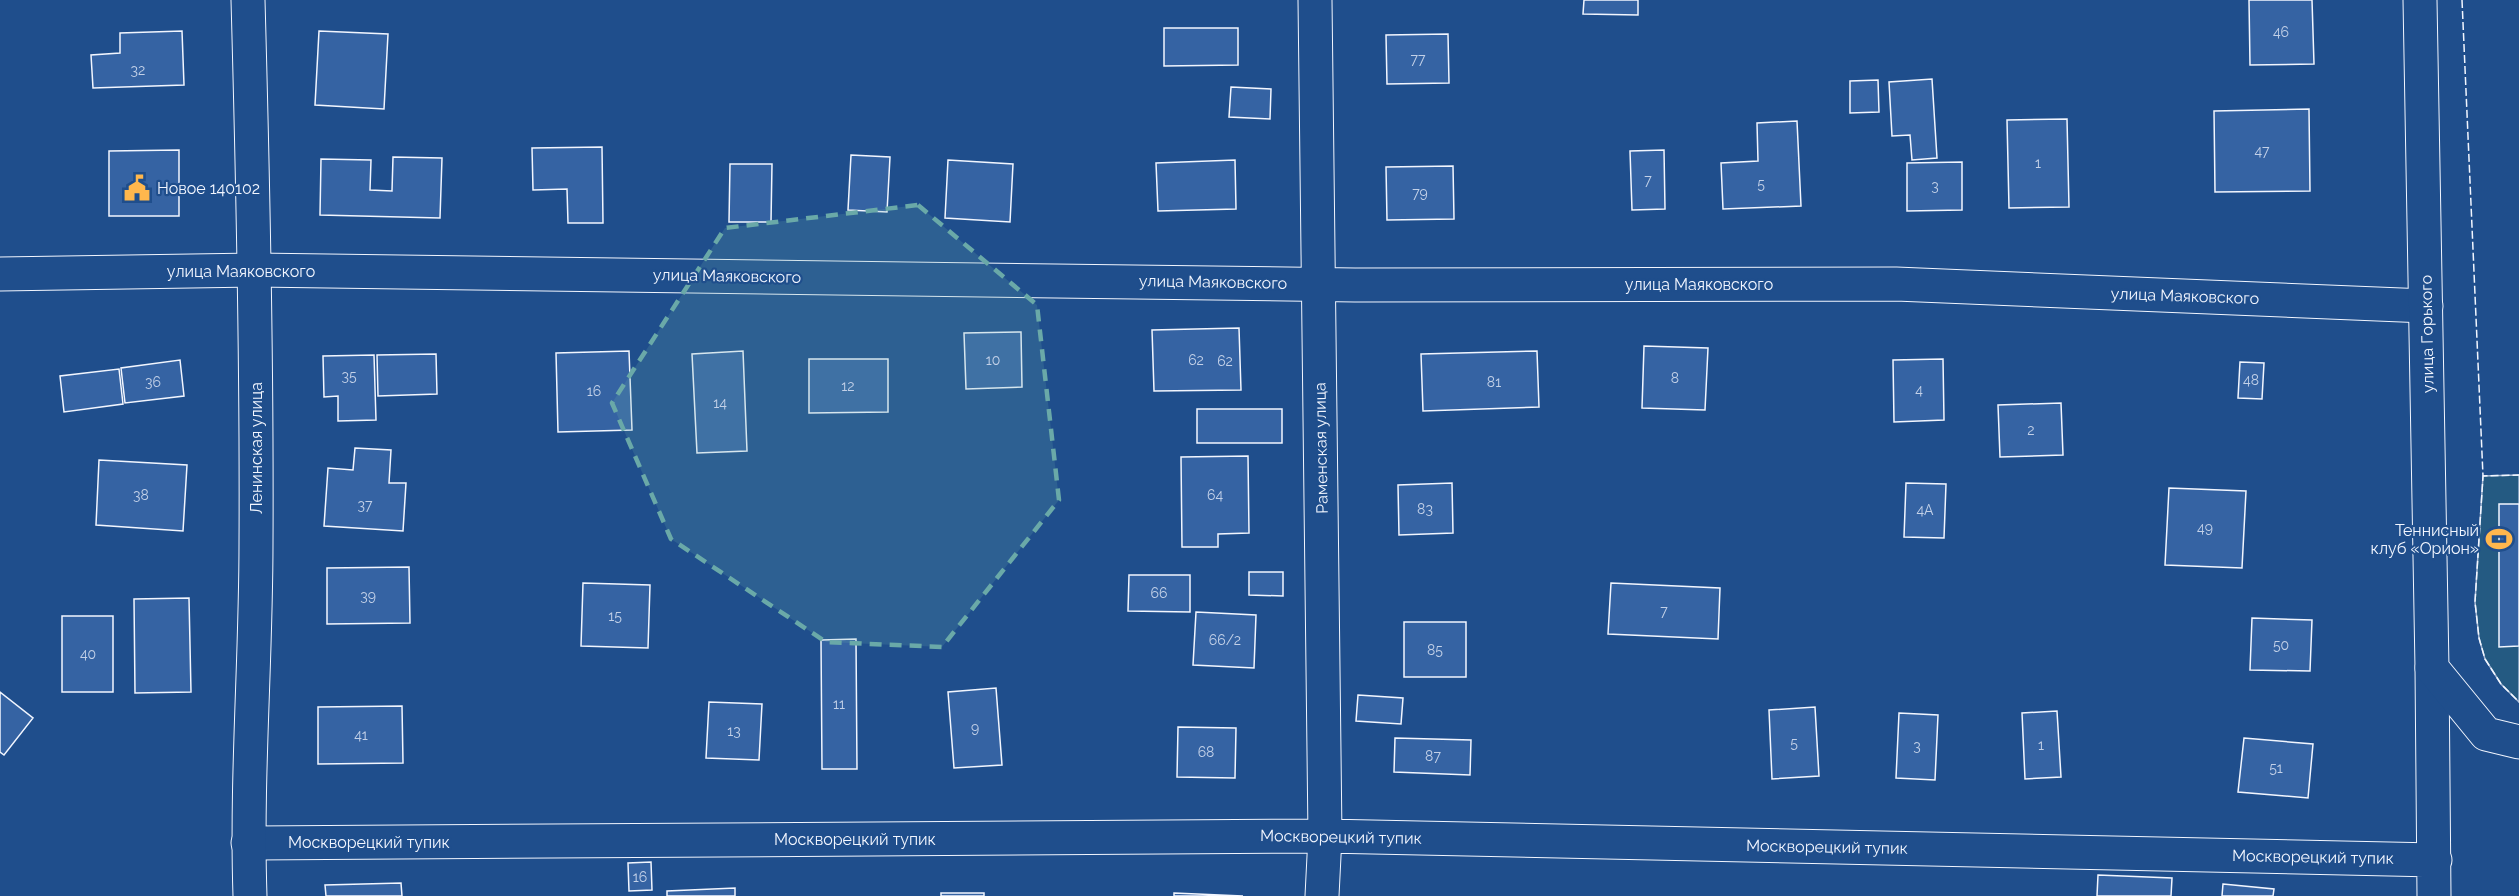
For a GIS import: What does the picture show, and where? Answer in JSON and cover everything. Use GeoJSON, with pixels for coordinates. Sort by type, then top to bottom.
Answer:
{"type":"FeatureCollection","features":[{"type":"Feature","properties":{"kind":"street","name":"Ленинская улица"},"geometry":{"type":"LineString","coordinates":[[248,0],[255,270],[256,544],[248,843],[250,896]]}},
{"type":"Feature","properties":{"kind":"street","name":"Раменская улица"},"geometry":{"type":"LineString","coordinates":[[1315,0],[1325,836],[1322,896]]}},
{"type":"Feature","properties":{"kind":"street","name":"улица Горького"},"geometry":{"type":"LineString","coordinates":[[2420,0],[2434,896]]}},
{"type":"Feature","properties":{"kind":"street","name":"улица Маяковского"},"geometry":{"type":"LineString","coordinates":[[0,274],[255,270],[1319,283],[1896,284],[2426,306]]}},
{"type":"Feature","properties":{"kind":"street"},"geometry":{"type":"LineString","coordinates":[[2432,668],[2486,734],[2519,742]]}},
{"type":"Feature","properties":{"kind":"street","name":"Москворецкий тупик"},"geometry":{"type":"LineString","coordinates":[[248,843],[1325,836],[2435,860]]}},
{"type":"Feature","properties":{"kind":"highlighted area"},"geometry":{"type":"Polygon","coordinates":[[[918,205],[1037,305],[1059,500],[942,647],[826,642],[671,539],[612,403],[725,228],[918,205]]]}},
{"type":"Feature","properties":{"kind":"shaded area","name":"Теннисный клуб «Орион»"},"geometry":{"type":"Polygon","coordinates":[[[2519,475],[2519,702],[2501,684],[2485,659],[2479,638],[2475,602],[2483,476],[2519,475]]]}},
{"type":"Feature","properties":{"kind":"building"},"geometry":{"type":"Polygon","coordinates":[[[1584,0],[1638,0],[1638,15],[1583,14],[1584,0]]]}},
{"type":"Feature","properties":{"kind":"building"},"geometry":{"type":"Polygon","coordinates":[[[2249,0],[2312,0],[2314,64],[2250,65],[2249,0]]]}},
{"type":"Feature","properties":{"kind":"building"},"geometry":{"type":"Polygon","coordinates":[[[1164,28],[1238,28],[1238,65],[1164,66],[1164,28]]]}},
{"type":"Feature","properties":{"kind":"building"},"geometry":{"type":"Polygon","coordinates":[[[182,31],[184,85],[93,88],[91,55],[120,53],[120,33],[182,31]]]}},
{"type":"Feature","properties":{"kind":"building"},"geometry":{"type":"Polygon","coordinates":[[[319,31],[388,34],[384,109],[315,105],[319,31]]]}},
{"type":"Feature","properties":{"kind":"building"},"geometry":{"type":"Polygon","coordinates":[[[1448,34],[1449,83],[1387,84],[1386,35],[1448,34]]]}},
{"type":"Feature","properties":{"kind":"building"},"geometry":{"type":"Polygon","coordinates":[[[1932,79],[1937,158],[1912,160],[1910,135],[1892,136],[1889,82],[1932,79]]]}},
{"type":"Feature","properties":{"kind":"building"},"geometry":{"type":"Polygon","coordinates":[[[1878,80],[1879,112],[1850,113],[1850,81],[1878,80]]]}},
{"type":"Feature","properties":{"kind":"building"},"geometry":{"type":"Polygon","coordinates":[[[1231,87],[1271,89],[1270,119],[1229,117],[1231,87]]]}},
{"type":"Feature","properties":{"kind":"building"},"geometry":{"type":"Polygon","coordinates":[[[2309,109],[2310,191],[2215,192],[2214,111],[2309,109]]]}},
{"type":"Feature","properties":{"kind":"building"},"geometry":{"type":"Polygon","coordinates":[[[2067,119],[2069,207],[2009,208],[2007,120],[2067,119]]]}},
{"type":"Feature","properties":{"kind":"building"},"geometry":{"type":"Polygon","coordinates":[[[1797,121],[1801,206],[1723,209],[1721,163],[1758,161],[1757,123],[1797,121]]]}},
{"type":"Feature","properties":{"kind":"building"},"geometry":{"type":"Polygon","coordinates":[[[602,147],[603,223],[568,223],[567,189],[533,190],[532,148],[602,147]]]}},
{"type":"Feature","properties":{"kind":"building"},"geometry":{"type":"Polygon","coordinates":[[[179,150],[179,216],[109,216],[109,151],[179,150]]]}},
{"type":"Feature","properties":{"kind":"building"},"geometry":{"type":"Polygon","coordinates":[[[1664,150],[1665,209],[1632,210],[1630,151],[1664,150]]]}},
{"type":"Feature","properties":{"kind":"building"},"geometry":{"type":"Polygon","coordinates":[[[851,155],[890,157],[887,212],[848,210],[851,155]]]}},
{"type":"Feature","properties":{"kind":"building"},"geometry":{"type":"Polygon","coordinates":[[[393,157],[442,158],[440,218],[320,215],[321,159],[371,160],[370,190],[392,191],[393,157]]]}},
{"type":"Feature","properties":{"kind":"building"},"geometry":{"type":"Polygon","coordinates":[[[948,160],[1013,164],[1010,222],[945,218],[948,160]]]}},
{"type":"Feature","properties":{"kind":"building"},"geometry":{"type":"Polygon","coordinates":[[[1235,160],[1236,209],[1158,211],[1156,163],[1235,160]]]}},
{"type":"Feature","properties":{"kind":"building"},"geometry":{"type":"Polygon","coordinates":[[[1962,162],[1962,210],[1907,211],[1907,163],[1962,162]]]}},
{"type":"Feature","properties":{"kind":"building"},"geometry":{"type":"Polygon","coordinates":[[[730,164],[772,164],[771,222],[729,222],[730,164]]]}},
{"type":"Feature","properties":{"kind":"building"},"geometry":{"type":"Polygon","coordinates":[[[1453,166],[1454,219],[1387,220],[1386,167],[1453,166]]]}},
{"type":"Feature","properties":{"kind":"building"},"geometry":{"type":"Polygon","coordinates":[[[1239,328],[1241,390],[1154,391],[1152,330],[1239,328]]]}},
{"type":"Feature","properties":{"kind":"building"},"geometry":{"type":"Polygon","coordinates":[[[1021,332],[1022,387],[966,389],[964,333],[1021,332]]]}},
{"type":"Feature","properties":{"kind":"building"},"geometry":{"type":"Polygon","coordinates":[[[1644,346],[1708,348],[1705,410],[1642,408],[1644,346]]]}},
{"type":"Feature","properties":{"kind":"building"},"geometry":{"type":"Polygon","coordinates":[[[629,351],[632,430],[558,432],[556,353],[629,351]]]}},
{"type":"Feature","properties":{"kind":"building"},"geometry":{"type":"Polygon","coordinates":[[[743,351],[747,451],[697,453],[692,354],[743,351]]]}},
{"type":"Feature","properties":{"kind":"building"},"geometry":{"type":"Polygon","coordinates":[[[1537,351],[1539,407],[1423,411],[1421,354],[1537,351]]]}},
{"type":"Feature","properties":{"kind":"building"},"geometry":{"type":"Polygon","coordinates":[[[436,354],[437,394],[378,396],[377,355],[436,354]]]}},
{"type":"Feature","properties":{"kind":"building"},"geometry":{"type":"Polygon","coordinates":[[[374,355],[376,420],[338,421],[338,396],[324,397],[323,356],[374,355]]]}},
{"type":"Feature","properties":{"kind":"building"},"geometry":{"type":"Polygon","coordinates":[[[809,359],[888,359],[888,412],[809,413],[809,359]]]}},
{"type":"Feature","properties":{"kind":"building"},"geometry":{"type":"Polygon","coordinates":[[[1943,359],[1944,420],[1894,422],[1893,360],[1943,359]]]}},
{"type":"Feature","properties":{"kind":"building"},"geometry":{"type":"Polygon","coordinates":[[[180,360],[184,396],[125,403],[121,368],[180,360]]]}},
{"type":"Feature","properties":{"kind":"building"},"geometry":{"type":"Polygon","coordinates":[[[2240,362],[2264,363],[2262,399],[2238,398],[2240,362]]]}},
{"type":"Feature","properties":{"kind":"building"},"geometry":{"type":"Polygon","coordinates":[[[119,369],[123,404],[64,412],[60,376],[119,369]]]}},
{"type":"Feature","properties":{"kind":"building"},"geometry":{"type":"Polygon","coordinates":[[[2061,403],[2063,455],[2000,457],[1998,405],[2061,403]]]}},
{"type":"Feature","properties":{"kind":"building"},"geometry":{"type":"Polygon","coordinates":[[[1197,409],[1282,409],[1282,443],[1197,443],[1197,409]]]}},
{"type":"Feature","properties":{"kind":"building"},"geometry":{"type":"Polygon","coordinates":[[[355,448],[391,450],[389,483],[406,483],[403,531],[324,526],[328,468],[353,470],[355,448]]]}},
{"type":"Feature","properties":{"kind":"building"},"geometry":{"type":"Polygon","coordinates":[[[1248,456],[1249,533],[1218,534],[1218,547],[1182,547],[1181,457],[1248,456]]]}},
{"type":"Feature","properties":{"kind":"building"},"geometry":{"type":"Polygon","coordinates":[[[99,460],[187,465],[183,531],[96,525],[99,460]]]}},
{"type":"Feature","properties":{"kind":"building"},"geometry":{"type":"Polygon","coordinates":[[[1452,483],[1453,533],[1399,535],[1398,485],[1452,483]]]}},
{"type":"Feature","properties":{"kind":"building"},"geometry":{"type":"Polygon","coordinates":[[[1906,483],[1946,484],[1944,538],[1904,537],[1906,483]]]}},
{"type":"Feature","properties":{"kind":"building"},"geometry":{"type":"Polygon","coordinates":[[[2169,488],[2246,491],[2242,568],[2165,565],[2169,488]]]}},
{"type":"Feature","properties":{"kind":"building"},"geometry":{"type":"Polygon","coordinates":[[[2499,504],[2519,504],[2519,646],[2499,647],[2499,504]]]}},
{"type":"Feature","properties":{"kind":"building"},"geometry":{"type":"Polygon","coordinates":[[[409,567],[410,623],[327,624],[327,568],[409,567]]]}},
{"type":"Feature","properties":{"kind":"building"},"geometry":{"type":"Polygon","coordinates":[[[1249,572],[1283,572],[1283,596],[1249,595],[1249,572]]]}},
{"type":"Feature","properties":{"kind":"building"},"geometry":{"type":"Polygon","coordinates":[[[1129,575],[1190,575],[1190,612],[1128,611],[1129,575]]]}},
{"type":"Feature","properties":{"kind":"building"},"geometry":{"type":"Polygon","coordinates":[[[583,583],[650,585],[648,648],[581,646],[583,583]]]}},
{"type":"Feature","properties":{"kind":"building"},"geometry":{"type":"Polygon","coordinates":[[[1611,583],[1720,588],[1718,639],[1608,634],[1611,583]]]}},
{"type":"Feature","properties":{"kind":"building"},"geometry":{"type":"Polygon","coordinates":[[[189,598],[191,692],[135,693],[134,599],[189,598]]]}},
{"type":"Feature","properties":{"kind":"building"},"geometry":{"type":"Polygon","coordinates":[[[1196,612],[1256,615],[1254,668],[1193,665],[1196,612]]]}},
{"type":"Feature","properties":{"kind":"building"},"geometry":{"type":"Polygon","coordinates":[[[62,616],[113,616],[113,692],[62,692],[62,616]]]}},
{"type":"Feature","properties":{"kind":"building"},"geometry":{"type":"Polygon","coordinates":[[[2252,618],[2312,620],[2310,671],[2250,670],[2252,618]]]}},
{"type":"Feature","properties":{"kind":"building"},"geometry":{"type":"Polygon","coordinates":[[[1404,622],[1466,622],[1466,677],[1404,677],[1404,622]]]}},
{"type":"Feature","properties":{"kind":"building"},"geometry":{"type":"Polygon","coordinates":[[[856,639],[857,769],[822,769],[821,640],[856,639]]]}},
{"type":"Feature","properties":{"kind":"building"},"geometry":{"type":"Polygon","coordinates":[[[996,688],[1002,765],[954,768],[948,692],[996,688]]]}},
{"type":"Feature","properties":{"kind":"building"},"geometry":{"type":"Polygon","coordinates":[[[0,692],[33,718],[4,755],[0,752],[0,692]]]}},
{"type":"Feature","properties":{"kind":"building"},"geometry":{"type":"Polygon","coordinates":[[[1358,695],[1403,698],[1401,724],[1356,721],[1358,695]]]}},
{"type":"Feature","properties":{"kind":"building"},"geometry":{"type":"Polygon","coordinates":[[[709,702],[762,704],[759,760],[706,758],[709,702]]]}},
{"type":"Feature","properties":{"kind":"building"},"geometry":{"type":"Polygon","coordinates":[[[402,706],[403,763],[318,764],[318,707],[402,706]]]}},
{"type":"Feature","properties":{"kind":"building"},"geometry":{"type":"Polygon","coordinates":[[[1815,707],[1819,776],[1772,779],[1769,710],[1815,707]]]}},
{"type":"Feature","properties":{"kind":"building"},"geometry":{"type":"Polygon","coordinates":[[[2057,711],[2061,777],[2025,779],[2022,713],[2057,711]]]}},
{"type":"Feature","properties":{"kind":"building"},"geometry":{"type":"Polygon","coordinates":[[[1899,713],[1938,715],[1935,780],[1896,778],[1899,713]]]}},
{"type":"Feature","properties":{"kind":"building"},"geometry":{"type":"Polygon","coordinates":[[[1178,727],[1236,728],[1235,778],[1177,777],[1178,727]]]}},
{"type":"Feature","properties":{"kind":"building"},"geometry":{"type":"Polygon","coordinates":[[[1395,738],[1471,740],[1470,775],[1394,772],[1395,738]]]}},
{"type":"Feature","properties":{"kind":"building"},"geometry":{"type":"Polygon","coordinates":[[[2244,738],[2313,744],[2308,798],[2238,792],[2244,738]]]}},
{"type":"Feature","properties":{"kind":"building"},"geometry":{"type":"Polygon","coordinates":[[[651,862],[652,890],[629,891],[628,863],[651,862]]]}},
{"type":"Feature","properties":{"kind":"building"},"geometry":{"type":"Polygon","coordinates":[[[2098,875],[2172,878],[2171,896],[2097,896],[2098,875]]]}},
{"type":"Feature","properties":{"kind":"building"},"geometry":{"type":"Polygon","coordinates":[[[401,883],[402,896],[326,896],[325,885],[401,883]]]}},
{"type":"Feature","properties":{"kind":"building"},"geometry":{"type":"Polygon","coordinates":[[[2223,884],[2274,889],[2273,896],[2222,896],[2223,884]]]}},
{"type":"Feature","properties":{"kind":"building"},"geometry":{"type":"Polygon","coordinates":[[[735,888],[735,896],[667,896],[667,891],[735,888]]]}},
{"type":"Feature","properties":{"kind":"building"},"geometry":{"type":"Polygon","coordinates":[[[941,893],[984,893],[984,896],[941,896],[941,893]]]}},
{"type":"Feature","properties":{"kind":"building"},"geometry":{"type":"Polygon","coordinates":[[[1174,893],[1243,896],[1174,896],[1174,893]]]}},
{"type":"Feature","properties":{"kind":"fence"},"geometry":{"type":"LineString","coordinates":[[2462,0],[2483,476],[2519,475]]}},
{"type":"Feature","properties":{"kind":"fence"},"geometry":{"type":"LineString","coordinates":[[2486,476],[2483,476],[2475,602],[2479,638],[2485,659],[2501,684],[2519,702]]}},
{"type":"Feature","properties":{"kind":"place","name":"Новое 140102"},"geometry":{"type":"Point","coordinates":[137,188]}},
{"type":"Feature","properties":{"kind":"place","name":"Теннисный клуб «Орион»"},"geometry":{"type":"Point","coordinates":[2499,539]}}]}
